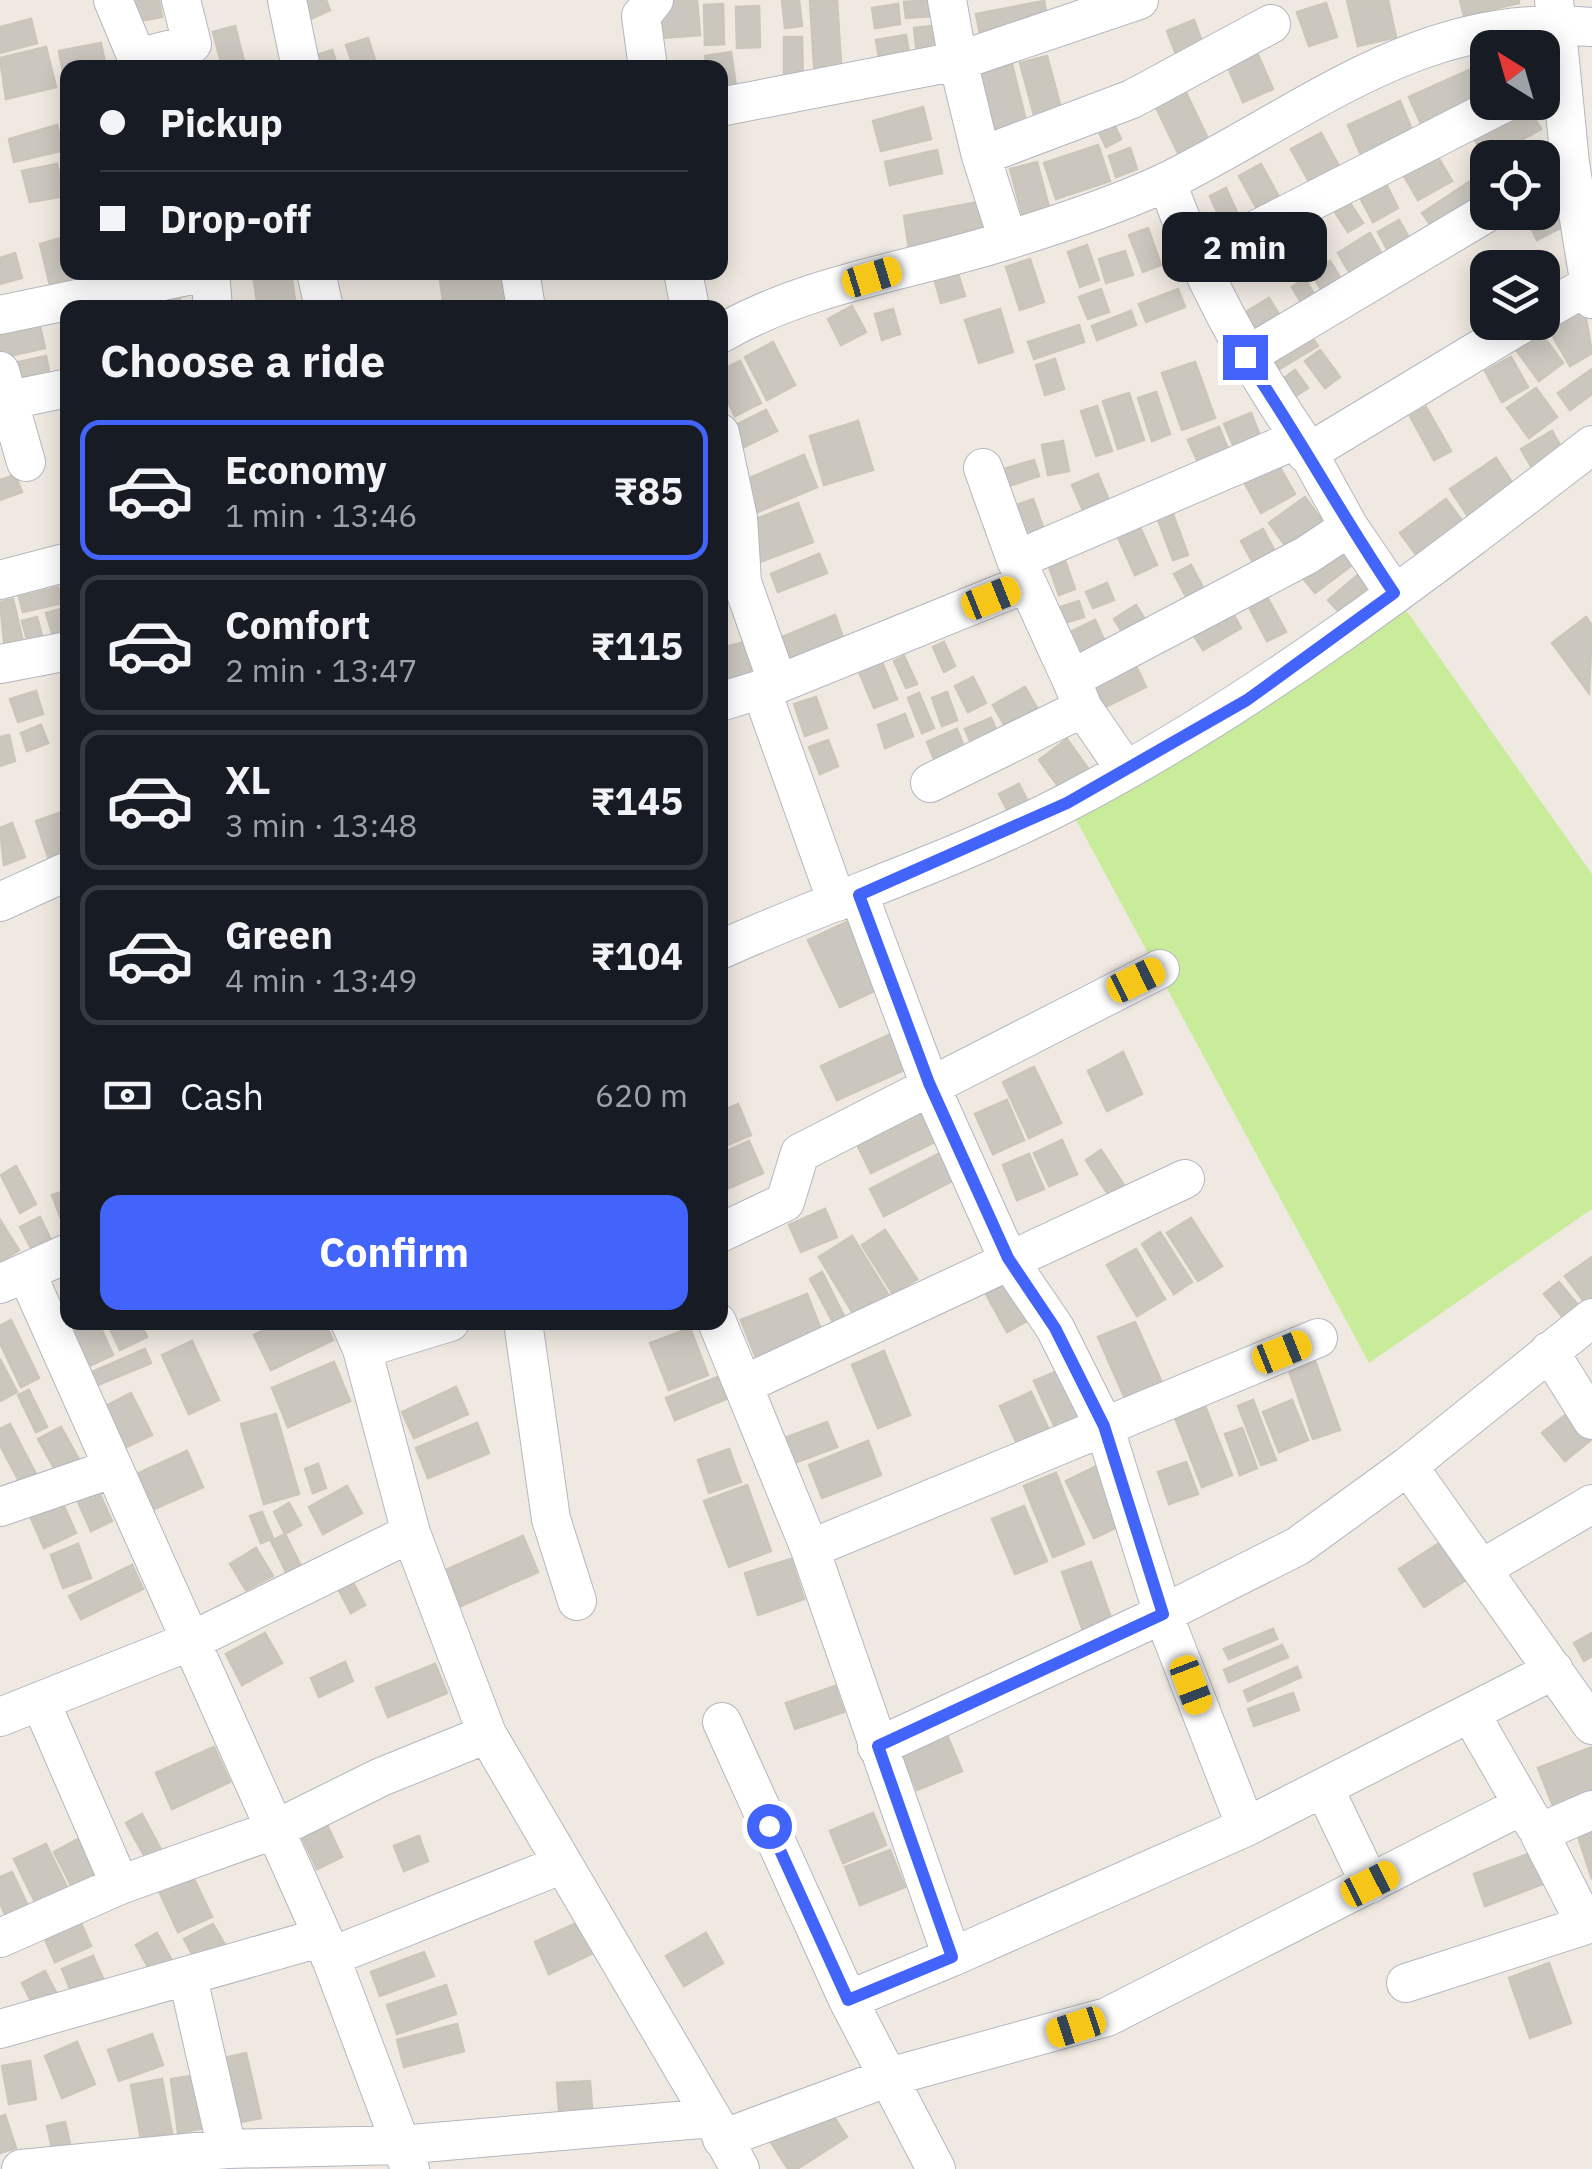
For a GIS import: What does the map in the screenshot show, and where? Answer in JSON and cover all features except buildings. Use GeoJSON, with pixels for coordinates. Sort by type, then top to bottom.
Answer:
{"type":"FeatureCollection","features":[{"type":"Feature","properties":{"kind":"street"},"geometry":{"type":"LineString","coordinates":[[112,0],[137,58],[192,44],[181,0]]}},
{"type":"Feature","properties":{"kind":"street"},"geometry":{"type":"LineString","coordinates":[[287,0],[300,60]]}},
{"type":"Feature","properties":{"kind":"street"},"geometry":{"type":"LineString","coordinates":[[647,60],[640,16],[654,0]]}},
{"type":"Feature","properties":{"kind":"street"},"geometry":{"type":"LineString","coordinates":[[947,0],[980,156],[1008,240]]}},
{"type":"Feature","properties":{"kind":"street"},"geometry":{"type":"LineString","coordinates":[[728,105],[958,61],[1139,0]]}},
{"type":"Feature","properties":{"kind":"street"},"geometry":{"type":"LineString","coordinates":[[728,330],[780,304],[1008,240],[1167,182],[1387,60],[1476,31],[1568,17],[1560,50]]}},
{"type":"Feature","properties":{"kind":"street"},"geometry":{"type":"LineString","coordinates":[[980,156],[1132,99],[1272,24]]}},
{"type":"Feature","properties":{"kind":"street"},"geometry":{"type":"LineString","coordinates":[[1195,260],[1471,120]]}},
{"type":"Feature","properties":{"kind":"street"},"geometry":{"type":"LineString","coordinates":[[1167,182],[1195,260],[1245,357],[1394,593]]}},
{"type":"Feature","properties":{"kind":"street"},"geometry":{"type":"LineString","coordinates":[[1560,185],[1590,292],[1560,304]]}},
{"type":"Feature","properties":{"kind":"street"},"geometry":{"type":"LineString","coordinates":[[1245,357],[1470,223]]}},
{"type":"Feature","properties":{"kind":"street"},"geometry":{"type":"LineString","coordinates":[[71,300],[168,280]]}},
{"type":"Feature","properties":{"kind":"street"},"geometry":{"type":"LineString","coordinates":[[0,315],[60,302]]}},
{"type":"Feature","properties":{"kind":"street"},"geometry":{"type":"LineString","coordinates":[[728,699],[769,686],[1303,446],[1494,340]]}},
{"type":"Feature","properties":{"kind":"street"},"geometry":{"type":"LineString","coordinates":[[26,462],[3,391],[60,388]]}},
{"type":"Feature","properties":{"kind":"street"},"geometry":{"type":"LineString","coordinates":[[728,941],[848,898],[1067,803],[1247,700],[1592,445]]}},
{"type":"Feature","properties":{"kind":"street"},"geometry":{"type":"LineString","coordinates":[[983,468],[1021,571],[1077,693],[1126,769]]}},
{"type":"Feature","properties":{"kind":"street"},"geometry":{"type":"LineString","coordinates":[[728,471],[738,518],[742,582],[769,686],[848,898],[1008,1258],[1055,1328],[1104,1426],[1163,1614],[1246,1827]]}},
{"type":"Feature","properties":{"kind":"street"},"geometry":{"type":"LineString","coordinates":[[930,784],[1350,528]]}},
{"type":"Feature","properties":{"kind":"street"},"geometry":{"type":"LineString","coordinates":[[0,580],[60,564]]}},
{"type":"Feature","properties":{"kind":"street"},"geometry":{"type":"LineString","coordinates":[[0,664],[60,653]]}},
{"type":"Feature","properties":{"kind":"street"},"geometry":{"type":"LineString","coordinates":[[0,902],[60,875]]}},
{"type":"Feature","properties":{"kind":"street"},"geometry":{"type":"LineString","coordinates":[[728,1229],[785,1202],[800,1152],[929,1083],[1160,969]]}},
{"type":"Feature","properties":{"kind":"street"},"geometry":{"type":"LineString","coordinates":[[743,1385],[1008,1258],[1186,1179]]}},
{"type":"Feature","properties":{"kind":"street"},"geometry":{"type":"LineString","coordinates":[[60,1257],[13,1278],[111,1469],[276,1829],[326,1947],[405,2157]]}},
{"type":"Feature","properties":{"kind":"street"},"geometry":{"type":"LineString","coordinates":[[878,1746],[1163,1614],[1298,1546],[1408,1466],[1592,1318]]}},
{"type":"Feature","properties":{"kind":"street"},"geometry":{"type":"LineString","coordinates":[[396,1330],[356,1336],[411,1533],[487,1734],[725,2142]]}},
{"type":"Feature","properties":{"kind":"street"},"geometry":{"type":"LineString","coordinates":[[525,1330],[552,1518],[577,1601]]}},
{"type":"Feature","properties":{"kind":"street"},"geometry":{"type":"LineString","coordinates":[[720,1330],[810,1549],[952,1957]]}},
{"type":"Feature","properties":{"kind":"street"},"geometry":{"type":"LineString","coordinates":[[810,1549],[1318,1338]]}},
{"type":"Feature","properties":{"kind":"street"},"geometry":{"type":"LineString","coordinates":[[1549,1350],[1592,1420]]}},
{"type":"Feature","properties":{"kind":"street"},"geometry":{"type":"LineString","coordinates":[[1408,1466],[1592,1725]]}},
{"type":"Feature","properties":{"kind":"street"},"geometry":{"type":"LineString","coordinates":[[0,1507],[111,1469]]}},
{"type":"Feature","properties":{"kind":"street"},"geometry":{"type":"LineString","coordinates":[[1483,1568],[1592,1504]]}},
{"type":"Feature","properties":{"kind":"street"},"geometry":{"type":"LineString","coordinates":[[0,1717],[192,1641],[411,1533]]}},
{"type":"Feature","properties":{"kind":"street"},"geometry":{"type":"LineString","coordinates":[[848,2000],[1246,1827],[1554,1670]]}},
{"type":"Feature","properties":{"kind":"street"},"geometry":{"type":"LineString","coordinates":[[40,1703],[120,1885]]}},
{"type":"Feature","properties":{"kind":"street"},"geometry":{"type":"LineString","coordinates":[[1406,1983],[1589,1924],[1470,1714]]}},
{"type":"Feature","properties":{"kind":"street"},"geometry":{"type":"LineString","coordinates":[[722,1722],[848,2000],[936,2169]]}},
{"type":"Feature","properties":{"kind":"street"},"geometry":{"type":"LineString","coordinates":[[0,1938],[120,1885],[276,1829],[381,1777],[487,1734]]}},
{"type":"Feature","properties":{"kind":"street"},"geometry":{"type":"LineString","coordinates":[[1324,1788],[1370,1884]]}},
{"type":"Feature","properties":{"kind":"street"},"geometry":{"type":"LineString","coordinates":[[22,2169],[227,2148],[405,2157],[725,2142],[890,2077],[1107,2018],[1370,1884],[1531,1819],[1592,1810]]}},
{"type":"Feature","properties":{"kind":"street"},"geometry":{"type":"LineString","coordinates":[[0,2029],[188,1978],[326,1947],[563,1864]]}},
{"type":"Feature","properties":{"kind":"street"},"geometry":{"type":"LineString","coordinates":[[188,1978],[227,2148]]}},
{"type":"Feature","properties":{"kind":"green space"},"geometry":{"type":"Polygon","coordinates":[[[1394,593],[1592,874],[1592,1209],[1369,1363],[1067,803],[1394,593]]]}},
{"type":"Feature","properties":{"kind":"route"},"geometry":{"type":"LineString","coordinates":[[769,1826],[848,2000],[952,1957],[878,1746],[1163,1614],[1104,1426],[1055,1328],[1008,1258],[929,1083],[859,895],[1067,803],[1247,700],[1394,593],[1350,528],[1300,438],[1245,357]]}}]}
